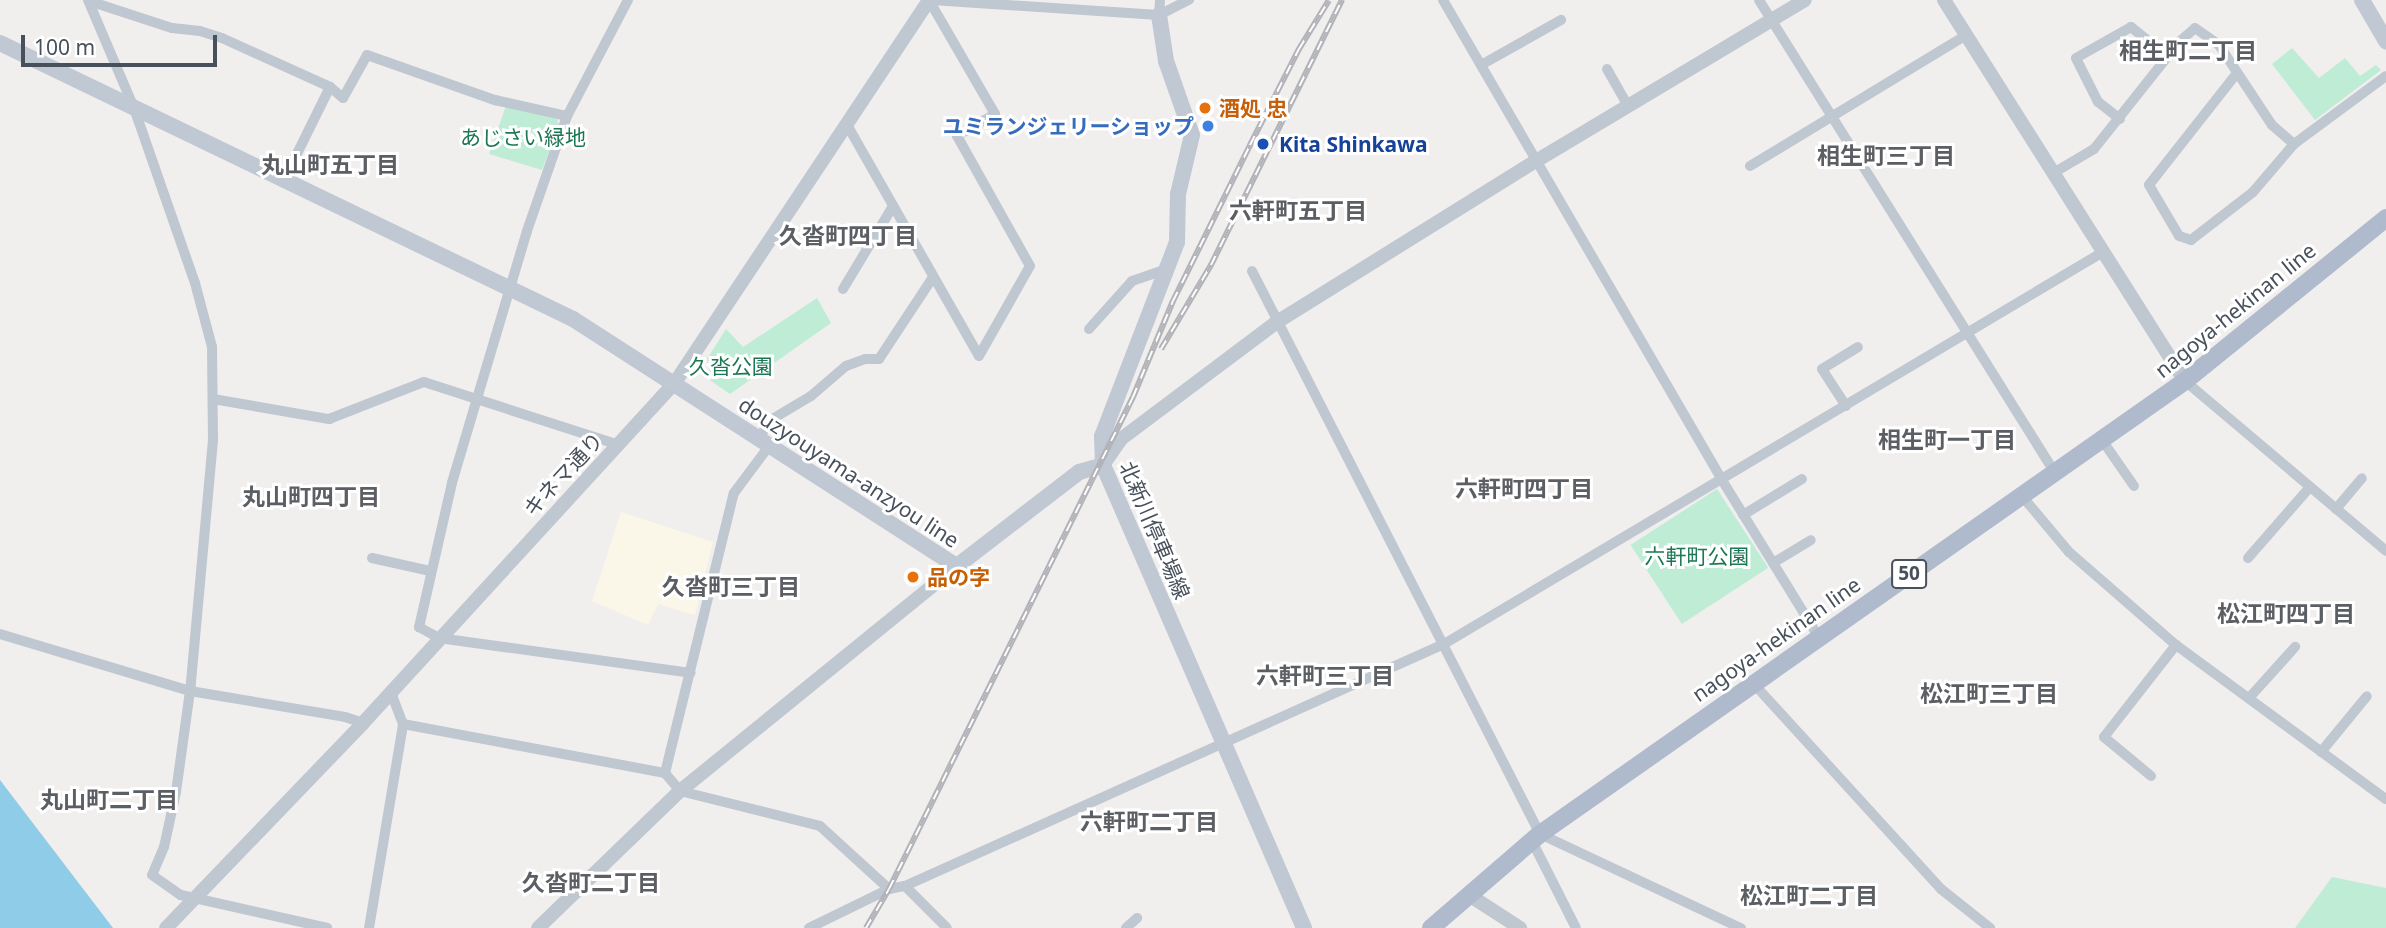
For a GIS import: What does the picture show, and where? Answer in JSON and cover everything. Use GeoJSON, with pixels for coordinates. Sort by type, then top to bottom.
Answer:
{"type":"FeatureCollection","features":[{"type":"Feature","properties":{"kind":"main road"},"geometry":{"type":"LineString","coordinates":[[2362,0],[2386,41]]}},
{"type":"Feature","properties":{"kind":"main road","name":"北新川停車場線"},"geometry":{"type":"LineString","coordinates":[[1159,7],[1166,61],[1192,135],[1178,194],[1177,242],[1102,436],[1103,465],[1304,928]]}},
{"type":"Feature","properties":{"kind":"main road","name":"douzyouyama-anzyou line"},"geometry":{"type":"LineString","coordinates":[[0,43],[383,230],[511,287],[573,319],[957,566],[1079,472],[1103,465]]}},
{"type":"Feature","properties":{"kind":"main road","name":"nagoya-hekinan line"},"geometry":{"type":"LineString","coordinates":[[1432,928],[1536,837],[1818,636],[2185,381],[2386,218]]}},
{"type":"Feature","properties":{"kind":"street"},"geometry":{"type":"LineString","coordinates":[[628,0],[567,116],[511,287],[478,400],[430,571],[419,627],[439,638],[691,673]]}},
{"type":"Feature","properties":{"kind":"street"},"geometry":{"type":"LineString","coordinates":[[930,0],[1159,7],[1189,0]]}},
{"type":"Feature","properties":{"kind":"street"},"geometry":{"type":"LineString","coordinates":[[846,123],[979,356],[1030,266],[957,136],[995,114],[930,0]]}},
{"type":"Feature","properties":{"kind":"street","name":"キネマ通り"},"geometry":{"type":"LineString","coordinates":[[166,928],[363,723],[674,384],[930,0]]}},
{"type":"Feature","properties":{"kind":"street"},"geometry":{"type":"LineString","coordinates":[[1443,0],[1722,480],[1818,636]]}},
{"type":"Feature","properties":{"kind":"street"},"geometry":{"type":"LineString","coordinates":[[1759,0],[2055,473]]}},
{"type":"Feature","properties":{"kind":"street"},"geometry":{"type":"LineString","coordinates":[[1103,465],[1121,439],[1277,322],[1536,161],[1805,0]]}},
{"type":"Feature","properties":{"kind":"street"},"geometry":{"type":"LineString","coordinates":[[1944,0],[2185,381],[2386,551]]}},
{"type":"Feature","properties":{"kind":"street"},"geometry":{"type":"LineString","coordinates":[[88,1],[172,28],[200,31],[222,38],[330,88],[343,99],[367,55],[495,100],[567,116]]}},
{"type":"Feature","properties":{"kind":"street"},"geometry":{"type":"LineString","coordinates":[[88,1],[134,108],[195,283],[212,347],[213,400],[204,562],[190,691],[176,792],[164,847],[152,875],[181,895],[327,928]]}},
{"type":"Feature","properties":{"kind":"street"},"geometry":{"type":"LineString","coordinates":[[1480,65],[1561,20]]}},
{"type":"Feature","properties":{"kind":"street"},"geometry":{"type":"LineString","coordinates":[[2120,119],[2098,102],[2076,58],[2131,27],[2168,57]]}},
{"type":"Feature","properties":{"kind":"street"},"geometry":{"type":"LineString","coordinates":[[2055,172],[2094,149],[2168,57],[2195,28],[2218,45],[2272,125],[2294,144]]}},
{"type":"Feature","properties":{"kind":"street"},"geometry":{"type":"LineString","coordinates":[[1750,166],[1966,35]]}},
{"type":"Feature","properties":{"kind":"street"},"geometry":{"type":"LineString","coordinates":[[1607,69],[1628,106]]}},
{"type":"Feature","properties":{"kind":"street"},"geometry":{"type":"LineString","coordinates":[[2237,73],[2149,185],[2179,236],[2191,240],[2253,192],[2294,144],[2386,76]]}},
{"type":"Feature","properties":{"kind":"street"},"geometry":{"type":"LineString","coordinates":[[285,180],[330,88]]}},
{"type":"Feature","properties":{"kind":"street"},"geometry":{"type":"LineString","coordinates":[[843,289],[893,206]]}},
{"type":"Feature","properties":{"kind":"street"},"geometry":{"type":"LineString","coordinates":[[809,928],[889,889],[905,886],[1444,644],[2102,252]]}},
{"type":"Feature","properties":{"kind":"street"},"geometry":{"type":"LineString","coordinates":[[1089,328],[1132,282],[1167,269]]}},
{"type":"Feature","properties":{"kind":"street"},"geometry":{"type":"LineString","coordinates":[[1252,271],[1444,644],[1576,928]]}},
{"type":"Feature","properties":{"kind":"street"},"geometry":{"type":"LineString","coordinates":[[665,773],[734,493],[774,418],[811,396],[846,366],[865,359],[879,359],[933,277]]}},
{"type":"Feature","properties":{"kind":"street"},"geometry":{"type":"LineString","coordinates":[[1846,406],[1822,369],[1858,347]]}},
{"type":"Feature","properties":{"kind":"street"},"geometry":{"type":"LineString","coordinates":[[213,400],[329,419],[424,382],[619,445]]}},
{"type":"Feature","properties":{"kind":"street"},"geometry":{"type":"LineString","coordinates":[[2102,440],[2134,486]]}},
{"type":"Feature","properties":{"kind":"street"},"geometry":{"type":"LineString","coordinates":[[2336,509],[2362,478]]}},
{"type":"Feature","properties":{"kind":"street"},"geometry":{"type":"LineString","coordinates":[[1744,515],[1802,479]]}},
{"type":"Feature","properties":{"kind":"street"},"geometry":{"type":"LineString","coordinates":[[2248,558],[2310,487]]}},
{"type":"Feature","properties":{"kind":"street"},"geometry":{"type":"LineString","coordinates":[[2022,496],[2069,552],[2176,645],[2386,799]]}},
{"type":"Feature","properties":{"kind":"street"},"geometry":{"type":"LineString","coordinates":[[1773,564],[1811,540]]}},
{"type":"Feature","properties":{"kind":"street"},"geometry":{"type":"LineString","coordinates":[[372,558],[430,571]]}},
{"type":"Feature","properties":{"kind":"street"},"geometry":{"type":"LineString","coordinates":[[538,928],[680,791],[957,566]]}},
{"type":"Feature","properties":{"kind":"street"},"geometry":{"type":"LineString","coordinates":[[0,634],[190,691],[345,717],[363,723]]}},
{"type":"Feature","properties":{"kind":"street"},"geometry":{"type":"LineString","coordinates":[[2151,776],[2104,737],[2176,645]]}},
{"type":"Feature","properties":{"kind":"street"},"geometry":{"type":"LineString","coordinates":[[2249,698],[2295,647]]}},
{"type":"Feature","properties":{"kind":"street"},"geometry":{"type":"LineString","coordinates":[[1752,683],[1941,889],[1990,928]]}},
{"type":"Feature","properties":{"kind":"street"},"geometry":{"type":"LineString","coordinates":[[369,928],[403,724],[391,692]]}},
{"type":"Feature","properties":{"kind":"street"},"geometry":{"type":"LineString","coordinates":[[2321,752],[2367,696]]}},
{"type":"Feature","properties":{"kind":"street"},"geometry":{"type":"LineString","coordinates":[[403,724],[665,773],[680,791],[820,826],[889,889]]}},
{"type":"Feature","properties":{"kind":"street"},"geometry":{"type":"LineString","coordinates":[[1536,837],[1741,928]]}},
{"type":"Feature","properties":{"kind":"street"},"geometry":{"type":"LineString","coordinates":[[905,886],[947,928]]}},
{"type":"Feature","properties":{"kind":"street"},"geometry":{"type":"LineString","coordinates":[[1469,895],[1520,928]]}},
{"type":"Feature","properties":{"kind":"street"},"geometry":{"type":"LineString","coordinates":[[1126,928],[1137,918]]}},
{"type":"Feature","properties":{"kind":"shaded area"},"geometry":{"type":"Polygon","coordinates":[[[621,512],[713,542],[695,615],[658,604],[648,625],[592,601],[621,512]]]}},
{"type":"Feature","properties":{"kind":"green space"},"geometry":{"type":"Polygon","coordinates":[[[2292,48],[2319,78],[2345,58],[2360,76],[2376,65],[2381,70],[2315,120],[2272,64],[2292,48]]]}},
{"type":"Feature","properties":{"kind":"green space","name":"あじさい緑地"},"geometry":{"type":"Polygon","coordinates":[[[506,106],[557,119],[559,126],[542,170],[489,154],[506,106]]]}},
{"type":"Feature","properties":{"kind":"green space","name":"久沓公園"},"geometry":{"type":"Polygon","coordinates":[[[817,298],[831,323],[730,394],[711,381],[707,359],[726,329],[743,347],[817,298]]]}},
{"type":"Feature","properties":{"kind":"green space","name":"六軒町公園"},"geometry":{"type":"Polygon","coordinates":[[[1717,489],[1768,568],[1682,624],[1631,545],[1717,489]]]}},
{"type":"Feature","properties":{"kind":"green space"},"geometry":{"type":"Polygon","coordinates":[[[2332,877],[2386,888],[2386,928],[2295,928],[2332,877]]]}},
{"type":"Feature","properties":{"kind":"water"},"geometry":{"type":"Polygon","coordinates":[[[0,780],[113,928],[0,928],[0,780]]]}},
{"type":"Feature","properties":{"kind":"railway"},"geometry":{"type":"LineString","coordinates":[[866,928],[889,889],[1133,397],[1173,301],[1250,145],[1299,49],[1329,0]]}},
{"type":"Feature","properties":{"kind":"railway"},"geometry":{"type":"LineString","coordinates":[[1161,349],[1211,265],[1342,0]]}},
{"type":"Feature","properties":{"kind":"place","name":"酒処 忠"},"geometry":{"type":"Point","coordinates":[1205,108]}},
{"type":"Feature","properties":{"kind":"place","name":"ユミランジェリーショップ"},"geometry":{"type":"Point","coordinates":[1208,126]}},
{"type":"Feature","properties":{"kind":"place","name":"Kita Shinkawa"},"geometry":{"type":"Point","coordinates":[1263,144]}},
{"type":"Feature","properties":{"kind":"place","name":"品の字"},"geometry":{"type":"Point","coordinates":[913,577]}},
{"type":"Feature","properties":{"kind":"district","name":"相生町二丁目"},"geometry":{"type":"Point","coordinates":[2188,50]}},
{"type":"Feature","properties":{"kind":"district","name":"相生町三丁目"},"geometry":{"type":"Point","coordinates":[1886,155]}},
{"type":"Feature","properties":{"kind":"district","name":"丸山町五丁目"},"geometry":{"type":"Point","coordinates":[330,164]}},
{"type":"Feature","properties":{"kind":"district","name":"六軒町五丁目"},"geometry":{"type":"Point","coordinates":[1298,210]}},
{"type":"Feature","properties":{"kind":"district","name":"久沓町四丁目"},"geometry":{"type":"Point","coordinates":[848,235]}},
{"type":"Feature","properties":{"kind":"district","name":"相生町一丁目"},"geometry":{"type":"Point","coordinates":[1947,439]}},
{"type":"Feature","properties":{"kind":"district","name":"六軒町四丁目"},"geometry":{"type":"Point","coordinates":[1524,488]}},
{"type":"Feature","properties":{"kind":"district","name":"丸山町四丁目"},"geometry":{"type":"Point","coordinates":[311,496]}},
{"type":"Feature","properties":{"kind":"district","name":"久沓町三丁目"},"geometry":{"type":"Point","coordinates":[731,586]}},
{"type":"Feature","properties":{"kind":"district","name":"松江町四丁目"},"geometry":{"type":"Point","coordinates":[2286,613]}},
{"type":"Feature","properties":{"kind":"district","name":"六軒町三丁目"},"geometry":{"type":"Point","coordinates":[1325,675]}},
{"type":"Feature","properties":{"kind":"district","name":"松江町三丁目"},"geometry":{"type":"Point","coordinates":[1989,693]}},
{"type":"Feature","properties":{"kind":"district","name":"丸山町二丁目"},"geometry":{"type":"Point","coordinates":[109,799]}},
{"type":"Feature","properties":{"kind":"district","name":"六軒町二丁目"},"geometry":{"type":"Point","coordinates":[1149,821]}},
{"type":"Feature","properties":{"kind":"district","name":"久沓町二丁目"},"geometry":{"type":"Point","coordinates":[591,882]}},
{"type":"Feature","properties":{"kind":"district","name":"松江町二丁目"},"geometry":{"type":"Point","coordinates":[1809,895]}}]}
